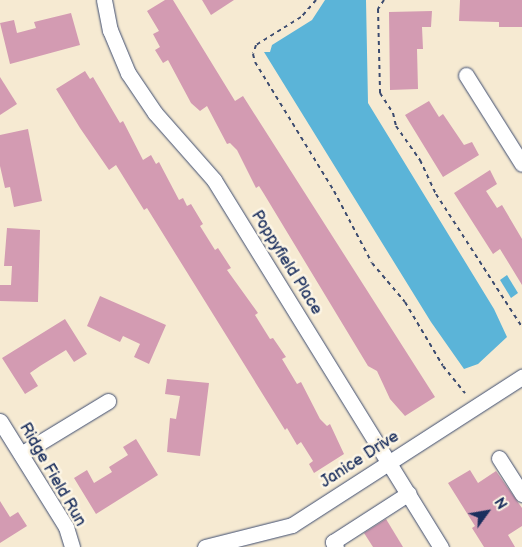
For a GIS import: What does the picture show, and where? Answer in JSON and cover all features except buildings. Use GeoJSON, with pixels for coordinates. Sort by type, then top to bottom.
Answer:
{"type":"FeatureCollection","features":[{"type":"Feature","properties":{"kind":"street","name":"Poppyfield Place"},"geometry":{"type":"LineString","coordinates":[[104,0],[110,30],[128,73],[155,113],[214,180],[441,547]]}},
{"type":"Feature","properties":{"kind":"street"},"geometry":{"type":"LineString","coordinates":[[466,75],[522,164]]}},
{"type":"Feature","properties":{"kind":"street","name":"Janice Drive"},"geometry":{"type":"LineString","coordinates":[[205,547],[231,545],[292,525],[522,376]]}},
{"type":"Feature","properties":{"kind":"street"},"geometry":{"type":"LineString","coordinates":[[21,454],[108,401]]}},
{"type":"Feature","properties":{"kind":"street","name":"Ridge Field Run"},"geometry":{"type":"LineString","coordinates":[[0,421],[66,527],[72,547]]}},
{"type":"Feature","properties":{"kind":"street"},"geometry":{"type":"LineString","coordinates":[[499,458],[522,494]]}},
{"type":"Feature","properties":{"kind":"street"},"geometry":{"type":"LineString","coordinates":[[336,547],[333,542],[409,493]]}},
{"type":"Feature","properties":{"kind":"path"},"geometry":{"type":"LineString","coordinates":[[316,0],[301,17],[256,45],[253,54],[255,62],[334,191],[372,263],[405,302],[443,366],[465,393]]}},
{"type":"Feature","properties":{"kind":"path"},"geometry":{"type":"LineString","coordinates":[[384,0],[378,9],[380,93],[393,113],[396,126],[420,160],[436,194],[522,327]]}},
{"type":"Feature","properties":{"kind":"water"},"geometry":{"type":"Polygon","coordinates":[[[325,0],[366,0],[368,103],[494,309],[507,337],[478,364],[464,369],[431,322],[264,52],[270,52],[272,45],[312,20],[325,0]]]}},
{"type":"Feature","properties":{"kind":"water"},"geometry":{"type":"Polygon","coordinates":[[[507,275],[518,293],[511,298],[500,280],[507,275]]]}}]}
